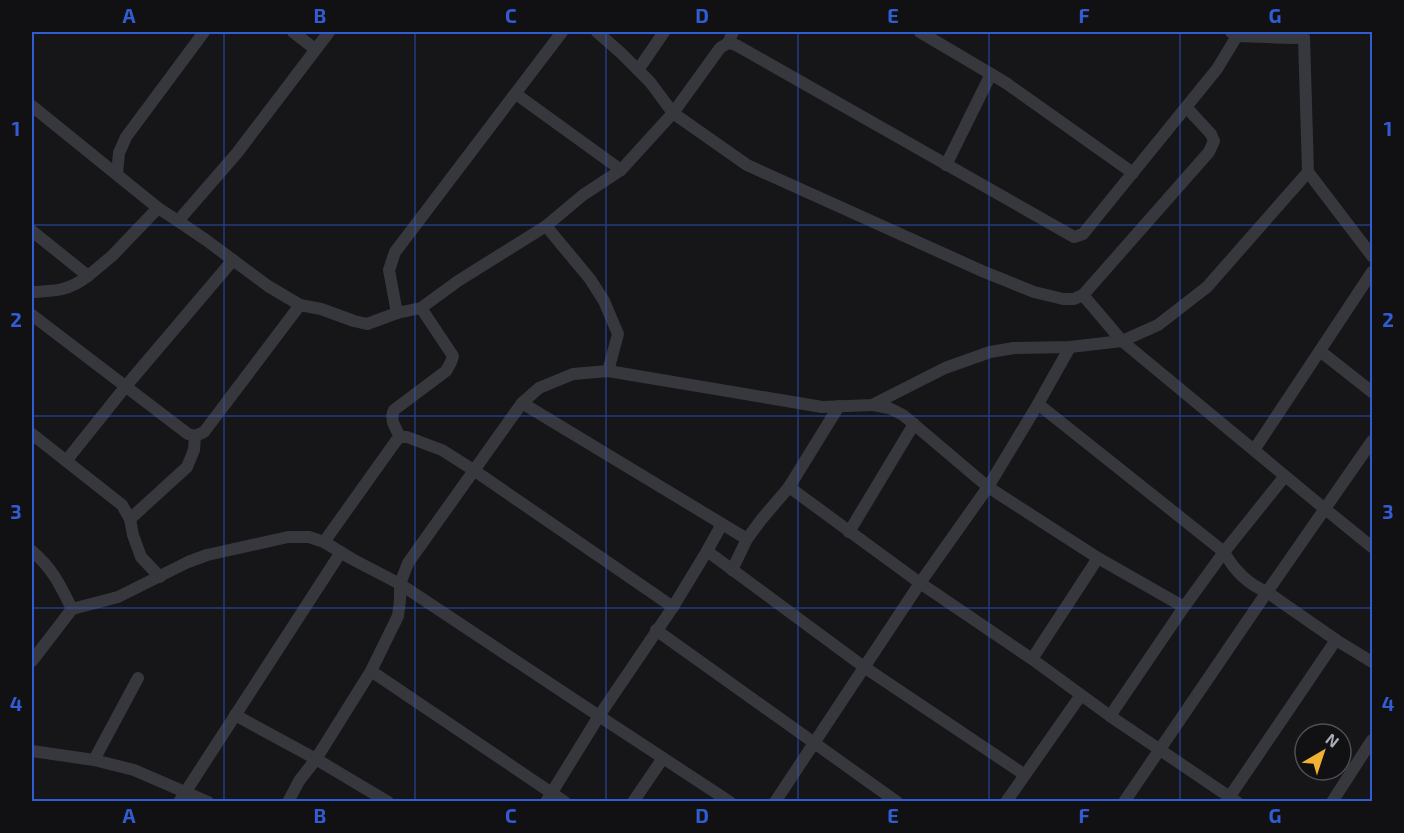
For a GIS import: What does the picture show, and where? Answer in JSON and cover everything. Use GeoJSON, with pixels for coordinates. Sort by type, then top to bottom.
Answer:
{"type":"FeatureCollection","features":[{"type":"Feature","properties":{"kind":"street"},"geometry":{"type":"LineString","coordinates":[[117,174],[119,153],[126,137],[204,32]]}},
{"type":"Feature","properties":{"kind":"street"},"geometry":{"type":"LineString","coordinates":[[293,32],[315,49]]}},
{"type":"Feature","properties":{"kind":"street"},"geometry":{"type":"LineString","coordinates":[[178,221],[237,153],[329,32]]}},
{"type":"Feature","properties":{"kind":"street"},"geometry":{"type":"LineString","coordinates":[[398,313],[388,270],[395,252],[562,32]]}},
{"type":"Feature","properties":{"kind":"street"},"geometry":{"type":"LineString","coordinates":[[597,32],[650,82],[673,113],[747,165],[982,271],[1034,292],[1064,299],[1074,299],[1083,295],[1209,152],[1214,141],[1211,134],[1186,107]]}},
{"type":"Feature","properties":{"kind":"street"},"geometry":{"type":"LineString","coordinates":[[638,70],[664,32]]}},
{"type":"Feature","properties":{"kind":"street"},"geometry":{"type":"LineString","coordinates":[[920,32],[1006,82],[1132,173]]}},
{"type":"Feature","properties":{"kind":"street"},"geometry":{"type":"LineString","coordinates":[[32,106],[158,208],[268,286],[300,305],[321,309],[367,324],[421,308],[458,281],[546,226],[583,195],[621,170],[673,113],[720,48],[731,38],[736,45],[1074,237],[1083,234],[1217,69],[1234,34],[1293,38],[1305,34],[1308,172],[1372,256]]}},
{"type":"Feature","properties":{"kind":"street"},"geometry":{"type":"LineString","coordinates":[[946,165],[991,74]]}},
{"type":"Feature","properties":{"kind":"street"},"geometry":{"type":"LineString","coordinates":[[516,94],[621,170]]}},
{"type":"Feature","properties":{"kind":"street"},"geometry":{"type":"LineString","coordinates":[[872,405],[945,368],[990,352],[1014,348],[1070,347],[1122,341],[1158,325],[1207,287],[1308,172]]}},
{"type":"Feature","properties":{"kind":"street"},"geometry":{"type":"LineString","coordinates":[[32,292],[74,286],[112,256],[158,208]]}},
{"type":"Feature","properties":{"kind":"street"},"geometry":{"type":"LineString","coordinates":[[546,226],[590,279],[604,301],[618,334],[608,370]]}},
{"type":"Feature","properties":{"kind":"street"},"geometry":{"type":"LineString","coordinates":[[33,235],[88,276]]}},
{"type":"Feature","properties":{"kind":"street"},"geometry":{"type":"LineString","coordinates":[[66,461],[233,260]]}},
{"type":"Feature","properties":{"kind":"street"},"geometry":{"type":"LineString","coordinates":[[1254,450],[1372,272]]}},
{"type":"Feature","properties":{"kind":"street"},"geometry":{"type":"LineString","coordinates":[[1083,295],[1122,341],[1372,547]]}},
{"type":"Feature","properties":{"kind":"street"},"geometry":{"type":"LineString","coordinates":[[32,315],[188,434],[195,436],[204,432],[300,305]]}},
{"type":"Feature","properties":{"kind":"street"},"geometry":{"type":"LineString","coordinates":[[400,437],[392,421],[394,410],[446,371],[453,356],[421,308]]}},
{"type":"Feature","properties":{"kind":"street"},"geometry":{"type":"LineString","coordinates":[[775,801],[920,583],[988,487],[1070,347]]}},
{"type":"Feature","properties":{"kind":"street"},"geometry":{"type":"LineString","coordinates":[[1320,351],[1372,392]]}},
{"type":"Feature","properties":{"kind":"street"},"geometry":{"type":"LineString","coordinates":[[288,801],[371,671],[398,616],[400,584],[408,563],[522,403],[539,388],[573,374],[608,370],[822,407],[872,405],[889,408],[903,415],[988,487],[1098,558],[1184,607]]}},
{"type":"Feature","properties":{"kind":"street"},"geometry":{"type":"LineString","coordinates":[[522,403],[747,539]]}},
{"type":"Feature","properties":{"kind":"street"},"geometry":{"type":"LineString","coordinates":[[1038,404],[1224,552],[1244,579],[1372,662]]}},
{"type":"Feature","properties":{"kind":"street"},"geometry":{"type":"LineString","coordinates":[[732,570],[747,539],[789,488],[838,406]]}},
{"type":"Feature","properties":{"kind":"street"},"geometry":{"type":"LineString","coordinates":[[849,532],[914,424]]}},
{"type":"Feature","properties":{"kind":"street"},"geometry":{"type":"LineString","coordinates":[[32,434],[122,505],[130,519],[141,557],[160,577]]}},
{"type":"Feature","properties":{"kind":"street"},"geometry":{"type":"LineString","coordinates":[[130,519],[187,467],[194,450],[195,436]]}},
{"type":"Feature","properties":{"kind":"street"},"geometry":{"type":"LineString","coordinates":[[324,542],[396,441],[400,437],[407,437],[442,450],[673,606]]}},
{"type":"Feature","properties":{"kind":"street"},"geometry":{"type":"LineString","coordinates":[[1124,801],[1372,441]]}},
{"type":"Feature","properties":{"kind":"street"},"geometry":{"type":"LineString","coordinates":[[1110,716],[1224,552],[1285,476]]}},
{"type":"Feature","properties":{"kind":"street"},"geometry":{"type":"LineString","coordinates":[[789,488],[920,583],[1032,658],[1110,716],[1231,800],[1336,640]]}},
{"type":"Feature","properties":{"kind":"street"},"geometry":{"type":"LineString","coordinates":[[549,797],[599,716],[673,606],[722,524]]}},
{"type":"Feature","properties":{"kind":"street"},"geometry":{"type":"LineString","coordinates":[[33,656],[72,609],[118,597],[207,555],[288,537],[309,537],[324,542],[400,584],[730,801]]}},
{"type":"Feature","properties":{"kind":"street"},"geometry":{"type":"LineString","coordinates":[[32,551],[45,562],[72,609]]}},
{"type":"Feature","properties":{"kind":"street"},"geometry":{"type":"LineString","coordinates":[[707,551],[864,667],[1025,775]]}},
{"type":"Feature","properties":{"kind":"street"},"geometry":{"type":"LineString","coordinates":[[182,797],[341,552]]}},
{"type":"Feature","properties":{"kind":"street"},"geometry":{"type":"LineString","coordinates":[[1032,658],[1098,558]]}},
{"type":"Feature","properties":{"kind":"street"},"geometry":{"type":"LineString","coordinates":[[656,630],[897,801]]}},
{"type":"Feature","properties":{"kind":"street"},"geometry":{"type":"LineString","coordinates":[[371,671],[549,797],[565,801]]}},
{"type":"Feature","properties":{"kind":"street"},"geometry":{"type":"LineString","coordinates":[[94,760],[138,678]]}},
{"type":"Feature","properties":{"kind":"street"},"geometry":{"type":"LineString","coordinates":[[1006,801],[1081,694]]}},
{"type":"Feature","properties":{"kind":"street"},"geometry":{"type":"LineString","coordinates":[[235,715],[388,801]]}},
{"type":"Feature","properties":{"kind":"street"},"geometry":{"type":"LineString","coordinates":[[1332,801],[1372,740]]}},
{"type":"Feature","properties":{"kind":"street"},"geometry":{"type":"LineString","coordinates":[[32,751],[94,760],[134,770],[182,797],[208,801]]}},
{"type":"Feature","properties":{"kind":"street"},"geometry":{"type":"LineString","coordinates":[[633,801],[663,758]]}}]}
